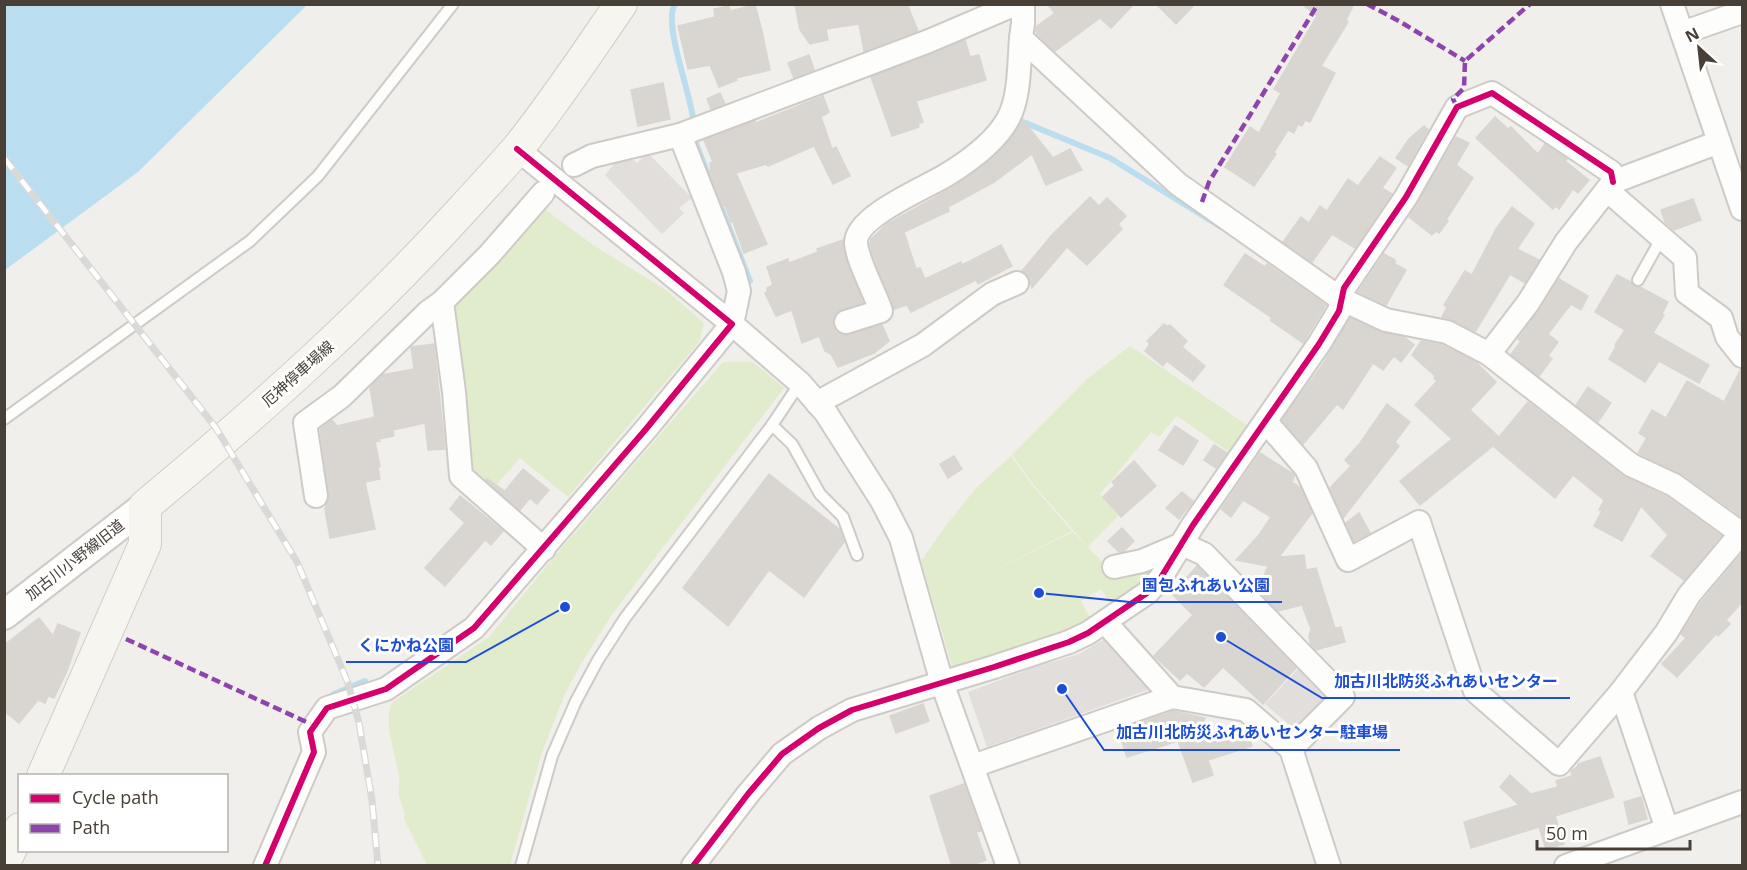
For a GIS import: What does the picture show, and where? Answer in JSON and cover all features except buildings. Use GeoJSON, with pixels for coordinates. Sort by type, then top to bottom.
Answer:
{"type":"FeatureCollection","features":[{"type":"Feature","properties":{"kind":"main road","name":"厄神停車場線"},"geometry":{"type":"LineString","coordinates":[[145,506],[224,441],[327,348],[429,247],[517,149],[621,4]]}},
{"type":"Feature","properties":{"kind":"main road"},"geometry":{"type":"LineString","coordinates":[[44,774],[145,544],[145,506]]}},
{"type":"Feature","properties":{"kind":"main road"},"geometry":{"type":"LineString","coordinates":[[4,863],[18,833]]}},
{"type":"Feature","properties":{"kind":"street"},"geometry":{"type":"LineString","coordinates":[[574,165],[592,156],[680,135],[929,41],[1016,4]]}},
{"type":"Feature","properties":{"kind":"street"},"geometry":{"type":"LineString","coordinates":[[846,322],[881,311],[858,252],[856,241],[859,232],[875,215],[949,174],[985,146],[998,134],[1012,111],[1023,23],[1023,4]]}},
{"type":"Feature","properties":{"kind":"street"},"geometry":{"type":"LineString","coordinates":[[1672,4],[1743,209]]}},
{"type":"Feature","properties":{"kind":"street"},"geometry":{"type":"LineString","coordinates":[[1682,33],[1743,12]]}},
{"type":"Feature","properties":{"kind":"street"},"geometry":{"type":"LineString","coordinates":[[1021,38],[1178,184],[1341,299],[1386,321],[1447,332],[1489,354],[1631,465],[1674,484],[1742,533],[1689,595],[1666,633],[1621,692],[1560,764],[1475,691],[1419,522],[1348,560],[1305,468],[1266,422]]}},
{"type":"Feature","properties":{"kind":"street"},"geometry":{"type":"LineString","coordinates":[[693,866],[748,794],[783,754],[819,728],[852,710],[1069,642],[1088,633],[1147,593],[1160,579],[1192,525],[1319,344],[1339,311],[1344,288],[1406,197],[1457,107],[1492,93],[1611,172],[1610,186],[1685,258],[1687,293],[1720,318],[1727,337],[1743,356]]}},
{"type":"Feature","properties":{"kind":"street"},"geometry":{"type":"LineString","coordinates":[[265,866],[314,752],[310,732],[327,708],[386,689],[474,628],[544,549],[732,324],[739,291],[734,272],[680,135]]}},
{"type":"Feature","properties":{"kind":"street"},"geometry":{"type":"LineString","coordinates":[[1489,354],[1528,303],[1566,242],[1610,186],[1719,142]]}},
{"type":"Feature","properties":{"kind":"street"},"geometry":{"type":"LineString","coordinates":[[517,149],[800,382],[826,413],[882,501],[901,538],[942,683],[1008,866]]}},
{"type":"Feature","properties":{"kind":"street"},"geometry":{"type":"LineString","coordinates":[[316,496],[305,423],[342,396],[428,312],[442,302],[489,255],[543,193]]}},
{"type":"Feature","properties":{"kind":"street"},"geometry":{"type":"LineString","coordinates":[[817,403],[923,345],[992,294],[1017,283]]}},
{"type":"Feature","properties":{"kind":"street"},"geometry":{"type":"LineString","coordinates":[[442,302],[454,392],[461,476],[544,549]]}},
{"type":"Feature","properties":{"kind":"street","name":"加古川小野線旧道"},"geometry":{"type":"LineString","coordinates":[[4,615],[145,506]]}},
{"type":"Feature","properties":{"kind":"street"},"geometry":{"type":"LineString","coordinates":[[1114,567],[1142,561],[1182,544],[1204,554],[1343,697],[1291,750]]}},
{"type":"Feature","properties":{"kind":"street"},"geometry":{"type":"LineString","coordinates":[[1105,622],[1172,697]]}},
{"type":"Feature","properties":{"kind":"street"},"geometry":{"type":"LineString","coordinates":[[1621,692],[1667,829]]}},
{"type":"Feature","properties":{"kind":"street"},"geometry":{"type":"LineString","coordinates":[[973,766],[1172,697],[1246,710],[1291,750],[1329,866]]}},
{"type":"Feature","properties":{"kind":"street"},"geometry":{"type":"LineString","coordinates":[[1566,866],[1618,857],[1667,829],[1743,802]]}},
{"type":"Feature","properties":{"kind":"lane"},"geometry":{"type":"LineString","coordinates":[[4,419],[250,241],[318,176],[453,4]]}},
{"type":"Feature","properties":{"kind":"lane"},"geometry":{"type":"LineString","coordinates":[[1638,280],[1662,237]]}},
{"type":"Feature","properties":{"kind":"lane"},"geometry":{"type":"LineString","coordinates":[[521,866],[552,756],[576,701],[598,660],[625,618],[772,425],[800,382]]}},
{"type":"Feature","properties":{"kind":"lane"},"geometry":{"type":"LineString","coordinates":[[772,425],[792,444],[820,494],[843,517],[857,555]]}},
{"type":"Feature","properties":{"kind":"green space"},"geometry":{"type":"Polygon","coordinates":[[[542,207],[593,245],[666,290],[704,323],[699,342],[568,497],[520,458],[490,492],[470,471],[454,313],[454,302],[542,207]]]}},
{"type":"Feature","properties":{"kind":"green space"},"geometry":{"type":"Polygon","coordinates":[[[1130,346],[1253,429],[1233,455],[1177,416],[1159,437],[1151,432],[1100,494],[1118,516],[1088,547],[1033,484],[1012,455],[1087,379],[1130,346]]]}},
{"type":"Feature","properties":{"kind":"green space"},"geometry":{"type":"Polygon","coordinates":[[[723,362],[753,362],[784,388],[611,616],[581,664],[565,694],[542,752],[510,865],[427,865],[404,819],[404,810],[399,796],[399,777],[389,728],[390,709],[393,702],[489,637],[554,557],[723,362]]]}},
{"type":"Feature","properties":{"kind":"green space"},"geometry":{"type":"Polygon","coordinates":[[[1011,456],[1032,485],[1072,531],[976,579],[1073,532],[1113,573],[1160,564],[1156,571],[1113,607],[1101,589],[1081,601],[1091,620],[1058,637],[954,672],[921,561],[977,487],[1011,456]]]}},
{"type":"Feature","properties":{"kind":"shaded area"},"geometry":{"type":"Polygon","coordinates":[[[648,153],[692,198],[679,208],[684,213],[662,234],[605,175],[614,164],[629,156],[637,163],[648,153]]]}},
{"type":"Feature","properties":{"kind":"shaded area"},"geometry":{"type":"Polygon","coordinates":[[[1110,636],[1156,687],[987,747],[968,692],[1024,671],[1023,665],[1046,657],[1049,663],[1079,654],[1110,636]]]}},
{"type":"Feature","properties":{"kind":"shaded area"},"geometry":{"type":"Polygon","coordinates":[[[1299,668],[1327,696],[1318,705],[1321,710],[1307,723],[1304,719],[1294,729],[1265,704],[1299,668]]]}},
{"type":"Feature","properties":{"kind":"water"},"geometry":{"type":"Polygon","coordinates":[[[5,4],[307,5],[138,172],[5,270],[5,4]]]}},
{"type":"Feature","properties":{"kind":"waterway"},"geometry":{"type":"LineString","coordinates":[[675,4],[672,28],[694,126]]}},
{"type":"Feature","properties":{"kind":"waterway"},"geometry":{"type":"LineString","coordinates":[[1016,119],[1110,158],[1221,227]]}},
{"type":"Feature","properties":{"kind":"waterway"},"geometry":{"type":"LineString","coordinates":[[695,136],[750,281]]}},
{"type":"Feature","properties":{"kind":"waterway"},"geometry":{"type":"LineString","coordinates":[[328,699],[334,694],[365,681]]}},
{"type":"Feature","properties":{"kind":"railway"},"geometry":{"type":"LineString","coordinates":[[4,158],[216,428],[297,562],[348,683],[359,723],[372,800],[378,866]]}},
{"type":"Feature","properties":{"kind":"marked path"},"geometry":{"type":"LineString","coordinates":[[1202,202],[1209,182],[1318,4]]}},
{"type":"Feature","properties":{"kind":"marked path"},"geometry":{"type":"LineString","coordinates":[[1367,4],[1465,61]]}},
{"type":"Feature","properties":{"kind":"marked path"},"geometry":{"type":"LineString","coordinates":[[1457,107],[1453,99],[1464,88],[1465,61],[1530,4]]}},
{"type":"Feature","properties":{"kind":"marked path"},"geometry":{"type":"LineString","coordinates":[[126,639],[315,726]]}},
{"type":"Feature","properties":{"kind":"cycle path"},"geometry":{"type":"LineString","coordinates":[[693,866],[782,754],[819,728],[852,710],[1069,642],[1088,633],[1147,593],[1160,579],[1193,525],[1319,344],[1339,311],[1344,288],[1406,197],[1457,107],[1492,93],[1611,172],[1613,182]]}},
{"type":"Feature","properties":{"kind":"cycle path"},"geometry":{"type":"LineString","coordinates":[[265,866],[314,752],[310,732],[327,708],[386,689],[474,628],[646,429],[732,324],[517,149]]}},
{"type":"Feature","properties":{"kind":"place","name":"国包ふれあい公園"},"geometry":{"type":"Point","coordinates":[1039,593]}},
{"type":"Feature","properties":{"kind":"place","name":"くにかね公園"},"geometry":{"type":"Point","coordinates":[565,607]}},
{"type":"Feature","properties":{"kind":"place","name":"加古川北防災ふれあいセンター"},"geometry":{"type":"Point","coordinates":[1221,637]}},
{"type":"Feature","properties":{"kind":"place","name":"加古川北防災ふれあいセンター駐車場"},"geometry":{"type":"Point","coordinates":[1062,689]}}]}
